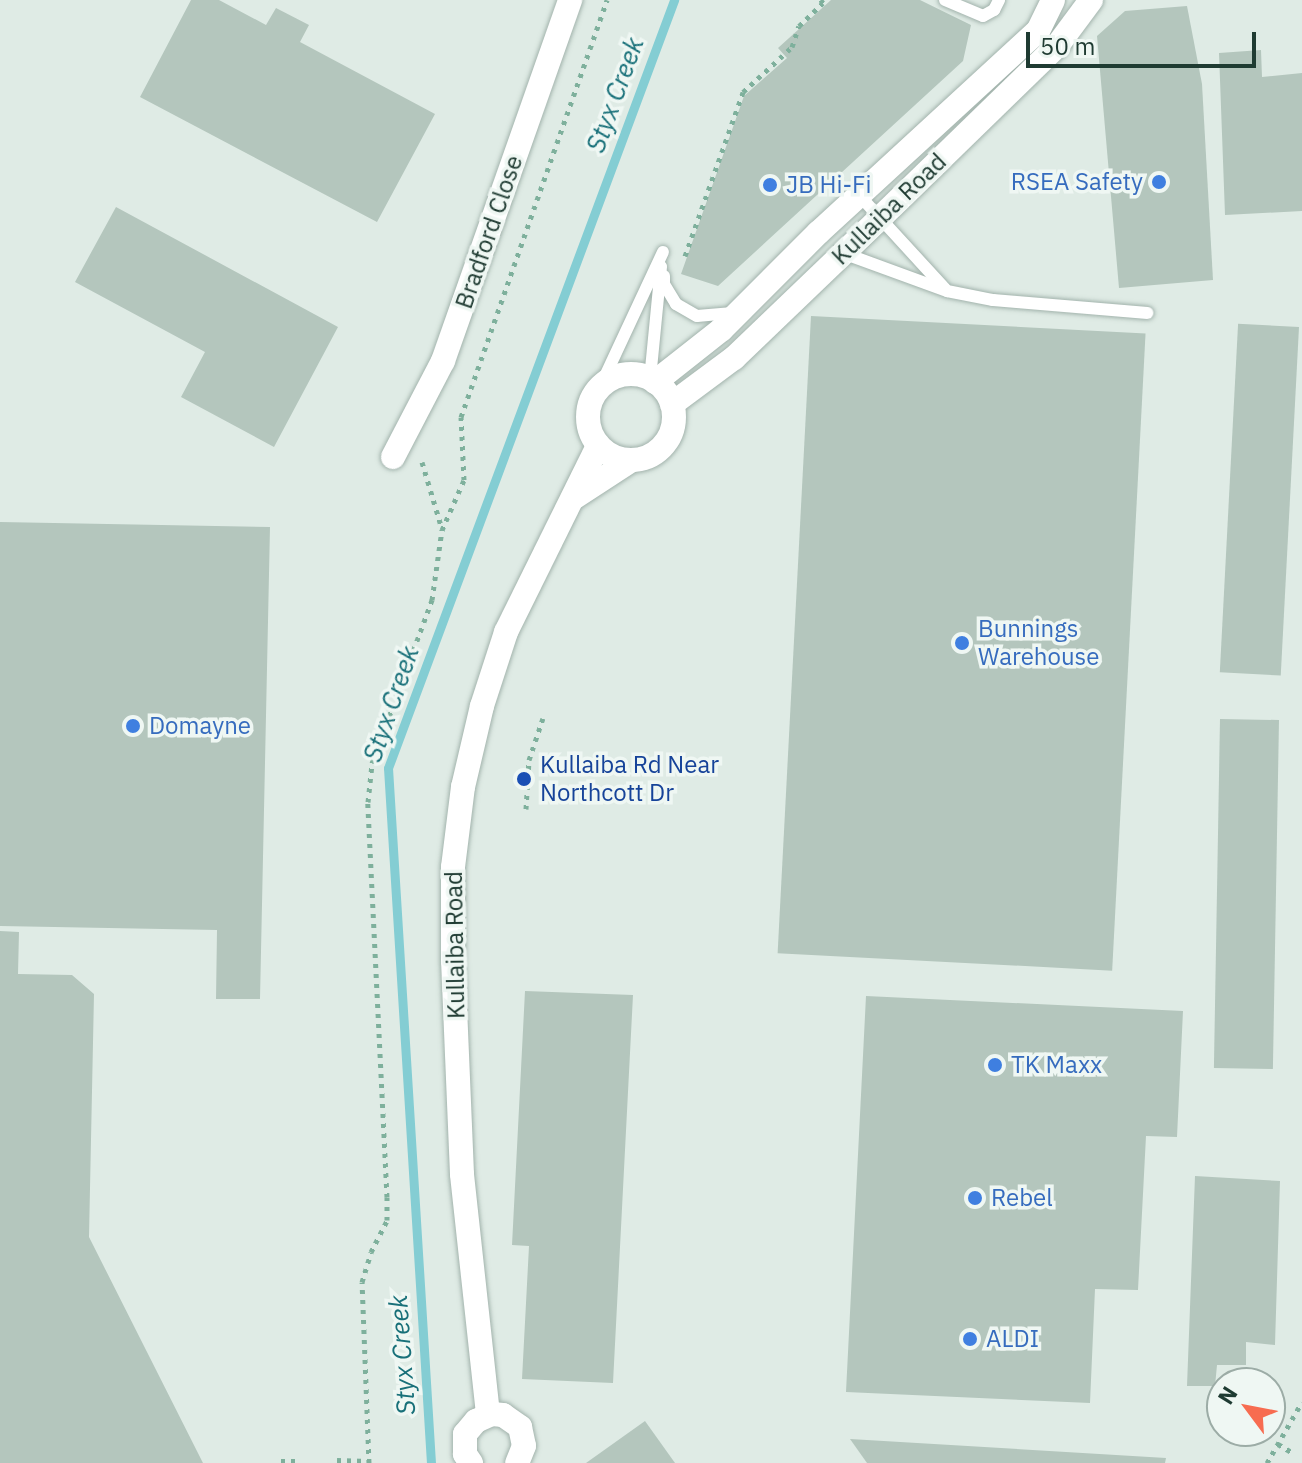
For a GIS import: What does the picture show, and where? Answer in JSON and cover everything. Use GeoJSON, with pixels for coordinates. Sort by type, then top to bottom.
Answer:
{"type":"FeatureCollection","features":[{"type":"Feature","properties":{"kind":"street","name":"Bradford Close"},"geometry":{"type":"LineString","coordinates":[[393,457],[443,361],[570,0]]}},
{"type":"Feature","properties":{"kind":"street","name":"Kullaiba Road"},"geometry":{"type":"LineString","coordinates":[[653,380],[742,308],[859,195],[1038,31],[1053,0]]}},
{"type":"Feature","properties":{"kind":"street","name":"Kullaiba Road"},"geometry":{"type":"LineString","coordinates":[[575,497],[630,461],[658,450],[665,442],[674,419],[672,404],[734,358],[880,218],[1057,46],[1091,0]]}},
{"type":"Feature","properties":{"kind":"street"},"geometry":{"type":"LineString","coordinates":[[630,461],[607,454],[598,446],[590,430],[588,409],[600,387],[621,375],[653,380],[672,404]]}},
{"type":"Feature","properties":{"kind":"street","name":"Kullaiba Road"},"geometry":{"type":"LineString","coordinates":[[488,1414],[462,1174],[453,961],[453,867],[463,787],[482,706],[506,632],[539,559],[575,497],[598,446]]}},
{"type":"Feature","properties":{"kind":"street"},"geometry":{"type":"LineString","coordinates":[[471,1463],[465,1454],[465,1434],[476,1421],[488,1414],[503,1415],[520,1427],[524,1446],[517,1463]]}},
{"type":"Feature","properties":{"kind":"lane"},"geometry":{"type":"LineString","coordinates":[[945,0],[983,16],[994,10],[999,0]]}},
{"type":"Feature","properties":{"kind":"lane"},"geometry":{"type":"LineString","coordinates":[[859,195],[947,291]]}},
{"type":"Feature","properties":{"kind":"lane"},"geometry":{"type":"LineString","coordinates":[[663,252],[664,284],[676,304],[697,316],[719,317],[742,308]]}},
{"type":"Feature","properties":{"kind":"lane"},"geometry":{"type":"LineString","coordinates":[[653,380],[663,252]]}},
{"type":"Feature","properties":{"kind":"lane"},"geometry":{"type":"LineString","coordinates":[[600,387],[663,252]]}},
{"type":"Feature","properties":{"kind":"lane"},"geometry":{"type":"LineString","coordinates":[[843,253],[947,291],[993,300],[1147,313]]}},
{"type":"Feature","properties":{"kind":"path"},"geometry":{"type":"LineString","coordinates":[[337,1460],[369,1462],[362,1282],[371,1252],[387,1220],[368,802],[372,763],[432,600],[442,530],[464,480],[461,417],[607,0]]}},
{"type":"Feature","properties":{"kind":"path"},"geometry":{"type":"LineString","coordinates":[[682,267],[743,92],[792,47],[799,26],[823,3],[821,0]]}},
{"type":"Feature","properties":{"kind":"path"},"geometry":{"type":"LineString","coordinates":[[410,423],[442,530]]}},
{"type":"Feature","properties":{"kind":"path"},"geometry":{"type":"LineString","coordinates":[[526,809],[529,760],[543,718]]}},
{"type":"Feature","properties":{"kind":"path"},"geometry":{"type":"LineString","coordinates":[[1286,1430],[1302,1402]]}},
{"type":"Feature","properties":{"kind":"path"},"geometry":{"type":"LineString","coordinates":[[1283,1447],[1293,1453]]}},
{"type":"Feature","properties":{"kind":"path"},"geometry":{"type":"LineString","coordinates":[[281,1461],[300,1461]]}},
{"type":"Feature","properties":{"kind":"building"},"geometry":{"type":"Polygon","coordinates":[[[191,0],[219,0],[266,25],[276,8],[309,25],[300,42],[435,114],[377,222],[140,97],[191,0]]]}},
{"type":"Feature","properties":{"kind":"building","name":"JB Hi-Fi"},"geometry":{"type":"Polygon","coordinates":[[[831,0],[920,0],[971,25],[963,61],[718,286],[681,274],[744,96],[787,58],[778,48],[831,0]]]}},
{"type":"Feature","properties":{"kind":"building","name":"RSEA Safety"},"geometry":{"type":"Polygon","coordinates":[[[1187,6],[1202,84],[1213,280],[1119,288],[1097,36],[1125,11],[1187,6]]]}},
{"type":"Feature","properties":{"kind":"building"},"geometry":{"type":"Polygon","coordinates":[[[1261,50],[1262,77],[1302,73],[1302,211],[1225,215],[1219,53],[1261,50]]]}},
{"type":"Feature","properties":{"kind":"building"},"geometry":{"type":"Polygon","coordinates":[[[116,207],[338,327],[274,447],[181,397],[205,352],[75,282],[116,207]]]}},
{"type":"Feature","properties":{"kind":"building","name":"Bunnings Warehouse"},"geometry":{"type":"Polygon","coordinates":[[[811,316],[1146,334],[1112,971],[778,953],[811,316]]]}},
{"type":"Feature","properties":{"kind":"building"},"geometry":{"type":"Polygon","coordinates":[[[1238,324],[1299,327],[1281,676],[1220,672],[1238,324]]]}},
{"type":"Feature","properties":{"kind":"building","name":"Domayne"},"geometry":{"type":"Polygon","coordinates":[[[0,522],[270,527],[260,999],[216,999],[217,930],[0,926],[0,522]]]}},
{"type":"Feature","properties":{"kind":"building"},"geometry":{"type":"Polygon","coordinates":[[[1220,719],[1279,720],[1273,1069],[1214,1068],[1220,719]]]}},
{"type":"Feature","properties":{"kind":"building"},"geometry":{"type":"Polygon","coordinates":[[[0,931],[19,932],[18,974],[72,975],[94,994],[89,1237],[203,1463],[0,1463],[0,931]]]}},
{"type":"Feature","properties":{"kind":"building"},"geometry":{"type":"Polygon","coordinates":[[[525,991],[633,995],[613,1383],[522,1379],[529,1246],[512,1245],[525,991]]]}},
{"type":"Feature","properties":{"kind":"building"},"geometry":{"type":"Polygon","coordinates":[[[866,996],[1183,1011],[1177,1137],[1146,1136],[1138,1290],[1095,1289],[1090,1403],[846,1392],[866,996]]]}},
{"type":"Feature","properties":{"kind":"building"},"geometry":{"type":"Polygon","coordinates":[[[1195,1176],[1280,1181],[1275,1345],[1246,1342],[1246,1365],[1206,1367],[1206,1386],[1187,1386],[1195,1176]]]}},
{"type":"Feature","properties":{"kind":"building"},"geometry":{"type":"Polygon","coordinates":[[[645,1421],[675,1463],[586,1463],[645,1421]]]}},
{"type":"Feature","properties":{"kind":"building"},"geometry":{"type":"Polygon","coordinates":[[[850,1439],[1166,1458],[1165,1463],[867,1463],[850,1439]]]}},
{"type":"Feature","properties":{"kind":"waterway","name":"Styx Creek"},"geometry":{"type":"LineString","coordinates":[[431,1463],[388,768],[674,0]]}},
{"type":"Feature","properties":{"kind":"place","name":"RSEA Safety"},"geometry":{"type":"Point","coordinates":[1159,182]}},
{"type":"Feature","properties":{"kind":"place","name":"JB Hi-Fi"},"geometry":{"type":"Point","coordinates":[770,185]}},
{"type":"Feature","properties":{"kind":"place","name":"Bunnings Warehouse"},"geometry":{"type":"Point","coordinates":[962,643]}},
{"type":"Feature","properties":{"kind":"place","name":"Domayne"},"geometry":{"type":"Point","coordinates":[133,726]}},
{"type":"Feature","properties":{"kind":"place","name":"Kullaiba Rd Near Northcott Dr"},"geometry":{"type":"Point","coordinates":[524,779]}},
{"type":"Feature","properties":{"kind":"place","name":"TK Maxx"},"geometry":{"type":"Point","coordinates":[995,1065]}},
{"type":"Feature","properties":{"kind":"place","name":"Rebel"},"geometry":{"type":"Point","coordinates":[975,1198]}},
{"type":"Feature","properties":{"kind":"place","name":"ALDI"},"geometry":{"type":"Point","coordinates":[970,1339]}}]}
